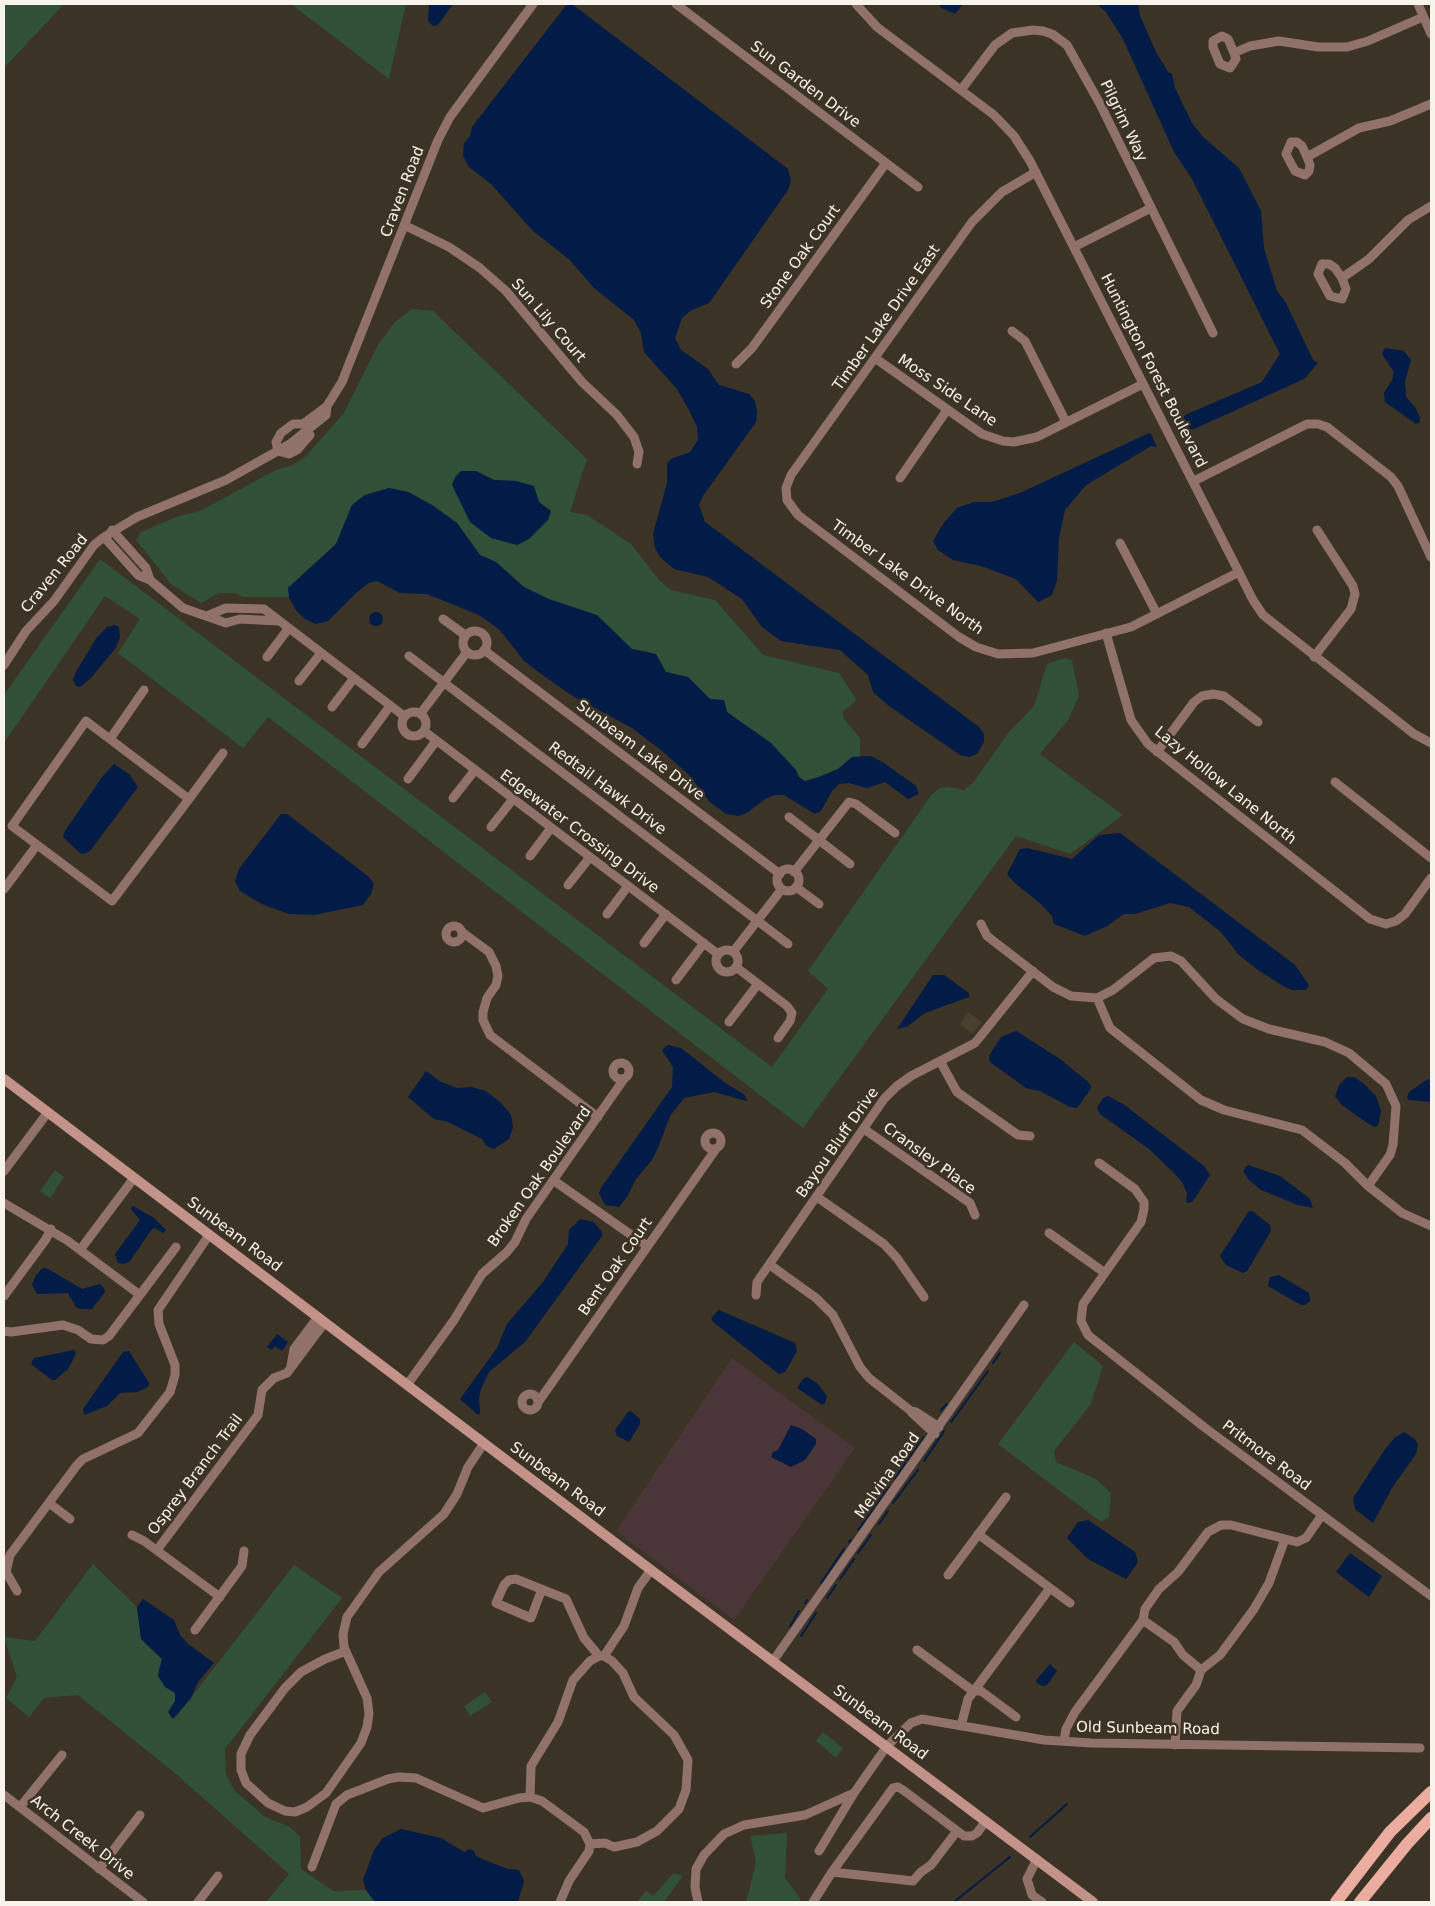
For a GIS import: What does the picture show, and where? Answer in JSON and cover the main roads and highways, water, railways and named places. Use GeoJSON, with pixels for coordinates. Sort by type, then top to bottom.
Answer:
{"type":"FeatureCollection","features":[{"type":"Feature","properties":{"kind":"main road"},"geometry":{"type":"LineString","coordinates":[[1336,1902],[1360,1868],[1390,1832],[1431,1792]]}},
{"type":"Feature","properties":{"kind":"main road"},"geometry":{"type":"LineString","coordinates":[[1360,1902],[1407,1844],[1431,1818]]}},
{"type":"Feature","properties":{"kind":"water"},"geometry":{"type":"Polygon","coordinates":[[[429,4],[453,4],[438,25],[433,26],[428,21],[429,4]]]}},
{"type":"Feature","properties":{"kind":"water"},"geometry":{"type":"Polygon","coordinates":[[[567,4],[572,4],[788,169],[791,181],[788,190],[709,303],[690,311],[682,318],[675,338],[681,350],[708,369],[719,385],[749,394],[755,401],[757,411],[756,422],[703,496],[699,505],[705,522],[979,727],[984,734],[984,742],[977,754],[969,757],[960,755],[889,706],[873,692],[868,675],[840,650],[781,641],[762,627],[742,599],[708,577],[674,569],[660,557],[655,548],[653,534],[667,483],[667,463],[671,459],[690,452],[698,440],[697,427],[689,410],[677,389],[644,352],[641,333],[634,320],[594,288],[570,260],[533,231],[492,185],[469,167],[463,156],[464,143],[470,136],[472,127],[567,4]]]}},
{"type":"Feature","properties":{"kind":"water"},"geometry":{"type":"Polygon","coordinates":[[[938,4],[963,4],[955,14],[938,4]]]}},
{"type":"Feature","properties":{"kind":"water"},"geometry":{"type":"Polygon","coordinates":[[[1097,4],[1138,4],[1140,16],[1156,52],[1168,72],[1172,74],[1175,88],[1192,123],[1203,137],[1239,168],[1261,211],[1264,248],[1277,291],[1286,303],[1313,360],[1318,363],[1304,379],[1194,429],[1187,429],[1183,420],[1185,415],[1262,382],[1280,354],[1192,179],[1174,152],[1123,39],[1106,12],[1097,4]]]}},
{"type":"Feature","properties":{"kind":"water"},"geometry":{"type":"Polygon","coordinates":[[[1385,348],[1404,351],[1411,360],[1405,381],[1406,397],[1415,407],[1420,418],[1420,422],[1416,424],[1385,402],[1384,393],[1392,380],[1394,372],[1382,354],[1385,348]]]}},
{"type":"Feature","properties":{"kind":"water"},"geometry":{"type":"Polygon","coordinates":[[[1149,433],[1157,447],[1151,446],[1086,485],[1065,510],[1059,538],[1057,580],[1052,595],[1038,602],[1016,579],[981,566],[953,560],[938,550],[933,541],[943,524],[957,508],[974,502],[992,502],[1020,493],[1149,433]]]}},
{"type":"Feature","properties":{"kind":"water"},"geometry":{"type":"Polygon","coordinates":[[[461,471],[476,471],[494,480],[516,481],[534,486],[539,502],[551,511],[548,520],[529,539],[517,545],[491,538],[470,522],[452,485],[455,477],[461,471]]]}},
{"type":"Feature","properties":{"kind":"water"},"geometry":{"type":"Polygon","coordinates":[[[389,488],[408,492],[432,505],[457,523],[480,555],[496,562],[524,587],[549,599],[597,615],[632,649],[656,654],[666,672],[688,677],[710,699],[724,700],[727,712],[771,743],[796,770],[799,777],[805,781],[838,769],[852,757],[871,756],[916,786],[919,794],[908,799],[885,782],[867,788],[849,783],[839,784],[832,791],[821,811],[815,814],[784,795],[775,795],[765,799],[748,812],[739,816],[726,814],[711,803],[688,774],[661,750],[632,728],[571,695],[544,676],[524,661],[500,630],[479,615],[427,594],[400,593],[377,581],[369,583],[357,592],[328,621],[316,624],[305,619],[295,609],[289,597],[288,588],[336,544],[352,505],[365,495],[389,488]]]}},
{"type":"Feature","properties":{"kind":"water"},"geometry":{"type":"Polygon","coordinates":[[[376,612],[381,614],[383,619],[381,624],[376,626],[371,624],[369,619],[371,614],[376,612]]]}},
{"type":"Feature","properties":{"kind":"water"},"geometry":{"type":"Polygon","coordinates":[[[115,625],[119,627],[120,638],[115,649],[90,679],[80,687],[76,686],[73,680],[76,672],[97,637],[107,627],[115,625]]]}},
{"type":"Feature","properties":{"kind":"water"},"geometry":{"type":"Polygon","coordinates":[[[114,764],[130,775],[138,787],[90,851],[84,854],[80,853],[63,837],[65,831],[102,777],[114,764]]]}},
{"type":"Feature","properties":{"kind":"water"},"geometry":{"type":"Polygon","coordinates":[[[281,814],[287,814],[369,877],[374,884],[371,894],[363,905],[314,915],[289,914],[262,904],[240,891],[235,881],[239,869],[281,814]]]}},
{"type":"Feature","properties":{"kind":"water"},"geometry":{"type":"Polygon","coordinates":[[[1120,833],[1295,965],[1309,985],[1306,990],[1292,990],[1258,970],[1239,955],[1221,932],[1189,907],[1170,903],[1135,914],[1124,914],[1107,926],[1085,936],[1054,924],[1052,916],[1041,904],[1016,884],[1007,874],[1020,849],[1027,848],[1072,859],[1099,835],[1120,833]]]}},
{"type":"Feature","properties":{"kind":"water"},"geometry":{"type":"Polygon","coordinates":[[[933,975],[944,975],[969,993],[969,997],[925,1013],[908,1026],[897,1029],[933,975]]]}},
{"type":"Feature","properties":{"kind":"water"},"geometry":{"type":"Polygon","coordinates":[[[1016,1031],[1060,1059],[1091,1086],[1077,1108],[1070,1107],[1040,1091],[1026,1088],[990,1062],[989,1056],[1001,1037],[1016,1031]]]}},
{"type":"Feature","properties":{"kind":"water"},"geometry":{"type":"Polygon","coordinates":[[[668,1045],[681,1048],[724,1082],[745,1095],[747,1101],[714,1092],[684,1098],[670,1116],[652,1160],[636,1179],[628,1195],[619,1207],[605,1205],[599,1193],[601,1188],[672,1087],[673,1067],[662,1050],[668,1045]]]}},
{"type":"Feature","properties":{"kind":"water"},"geometry":{"type":"Polygon","coordinates":[[[426,1071],[441,1082],[457,1088],[471,1087],[486,1091],[501,1103],[511,1115],[513,1128],[509,1139],[494,1149],[487,1146],[482,1139],[448,1122],[434,1119],[408,1097],[426,1071]]]}},
{"type":"Feature","properties":{"kind":"water"},"geometry":{"type":"Polygon","coordinates":[[[1347,1077],[1354,1077],[1376,1096],[1381,1111],[1378,1126],[1374,1127],[1367,1123],[1342,1105],[1335,1096],[1339,1085],[1347,1077]]]}},
{"type":"Feature","properties":{"kind":"water"},"geometry":{"type":"Polygon","coordinates":[[[1428,1079],[1431,1081],[1431,1102],[1409,1100],[1407,1098],[1409,1092],[1428,1079]]]}},
{"type":"Feature","properties":{"kind":"water"},"geometry":{"type":"Polygon","coordinates":[[[1108,1096],[1123,1104],[1204,1166],[1210,1175],[1193,1201],[1186,1202],[1187,1193],[1182,1182],[1149,1149],[1100,1114],[1097,1108],[1103,1098],[1108,1096]]]}},
{"type":"Feature","properties":{"kind":"water"},"geometry":{"type":"Polygon","coordinates":[[[1248,1165],[1280,1176],[1310,1199],[1313,1208],[1298,1205],[1261,1190],[1249,1180],[1243,1171],[1248,1165]]]}},
{"type":"Feature","properties":{"kind":"water"},"geometry":{"type":"Polygon","coordinates":[[[133,1206],[154,1218],[166,1230],[163,1233],[155,1228],[152,1229],[130,1261],[124,1264],[118,1263],[115,1254],[140,1220],[131,1209],[133,1206]]]}},
{"type":"Feature","properties":{"kind":"water"},"geometry":{"type":"Polygon","coordinates":[[[1249,1211],[1252,1211],[1270,1225],[1271,1231],[1247,1271],[1243,1273],[1226,1265],[1220,1256],[1249,1211]]]}},
{"type":"Feature","properties":{"kind":"water"},"geometry":{"type":"Polygon","coordinates":[[[580,1219],[594,1222],[602,1232],[602,1236],[525,1342],[489,1372],[481,1389],[479,1399],[480,1413],[478,1415],[460,1399],[497,1348],[507,1324],[543,1282],[568,1244],[569,1230],[580,1219]]]}},
{"type":"Feature","properties":{"kind":"water"},"geometry":{"type":"Polygon","coordinates":[[[43,1268],[82,1289],[100,1284],[105,1292],[92,1309],[76,1307],[68,1293],[37,1294],[32,1285],[36,1275],[43,1268]]]}},
{"type":"Feature","properties":{"kind":"water"},"geometry":{"type":"Polygon","coordinates":[[[1279,1275],[1309,1293],[1310,1301],[1305,1305],[1301,1305],[1268,1286],[1270,1277],[1279,1275]]]}},
{"type":"Feature","properties":{"kind":"water"},"geometry":{"type":"Polygon","coordinates":[[[719,1310],[795,1343],[797,1351],[785,1372],[779,1374],[713,1322],[711,1318],[719,1310]]]}},
{"type":"Feature","properties":{"kind":"water"},"geometry":{"type":"Polygon","coordinates":[[[277,1334],[288,1342],[282,1351],[275,1346],[272,1350],[267,1347],[277,1334]]]}},
{"type":"Feature","properties":{"kind":"water"},"geometry":{"type":"Polygon","coordinates":[[[74,1350],[76,1354],[68,1369],[55,1380],[52,1380],[31,1364],[34,1358],[74,1350]]]}},
{"type":"Feature","properties":{"kind":"water"},"geometry":{"type":"Polygon","coordinates":[[[129,1351],[149,1383],[148,1387],[137,1392],[120,1393],[107,1406],[84,1415],[83,1409],[123,1352],[129,1351]]]}},
{"type":"Feature","properties":{"kind":"water"},"geometry":{"type":"Polygon","coordinates":[[[807,1377],[817,1383],[827,1396],[825,1403],[822,1405],[797,1388],[803,1379],[807,1377]]]}},
{"type":"Feature","properties":{"kind":"water"},"geometry":{"type":"Polygon","coordinates":[[[631,1411],[640,1419],[640,1424],[629,1442],[617,1436],[615,1430],[628,1412],[631,1411]]]}},
{"type":"Feature","properties":{"kind":"water"},"geometry":{"type":"Polygon","coordinates":[[[791,1425],[802,1429],[816,1439],[816,1444],[805,1460],[791,1467],[771,1457],[773,1452],[778,1450],[791,1425]]]}},
{"type":"Feature","properties":{"kind":"water"},"geometry":{"type":"Polygon","coordinates":[[[1404,1432],[1415,1439],[1418,1445],[1416,1454],[1392,1488],[1373,1523],[1355,1509],[1353,1498],[1394,1438],[1404,1432]]]}},
{"type":"Feature","properties":{"kind":"water"},"geometry":{"type":"Polygon","coordinates":[[[1088,1520],[1135,1552],[1138,1562],[1126,1579],[1088,1559],[1067,1538],[1078,1522],[1088,1520]]]}},
{"type":"Feature","properties":{"kind":"water"},"geometry":{"type":"Polygon","coordinates":[[[1350,1553],[1382,1576],[1369,1597],[1336,1572],[1350,1553]]]}},
{"type":"Feature","properties":{"kind":"water"},"geometry":{"type":"Polygon","coordinates":[[[143,1599],[174,1620],[180,1635],[188,1644],[214,1663],[198,1682],[191,1698],[173,1719],[168,1712],[175,1701],[175,1693],[165,1687],[158,1676],[162,1659],[141,1639],[137,1607],[143,1599]]]}},
{"type":"Feature","properties":{"kind":"water"},"geometry":{"type":"Polygon","coordinates":[[[1050,1664],[1057,1671],[1047,1685],[1042,1686],[1036,1682],[1037,1679],[1050,1664]]]}},
{"type":"Feature","properties":{"kind":"water"},"geometry":{"type":"Polygon","coordinates":[[[401,1829],[441,1838],[464,1852],[470,1849],[474,1851],[476,1856],[487,1861],[508,1869],[519,1870],[524,1881],[518,1902],[375,1902],[366,1890],[363,1880],[374,1850],[383,1838],[401,1829]]]}},
{"type":"Feature","properties":{"kind":"waterway"},"geometry":{"type":"LineString","coordinates":[[993,1363],[1000,1353]]}},
{"type":"Feature","properties":{"kind":"waterway"},"geometry":{"type":"LineString","coordinates":[[951,1422],[988,1371]]}},
{"type":"Feature","properties":{"kind":"waterway"},"geometry":{"type":"LineString","coordinates":[[941,1410],[947,1404]]}},
{"type":"Feature","properties":{"kind":"waterway"},"geometry":{"type":"LineString","coordinates":[[924,1461],[944,1431]]}},
{"type":"Feature","properties":{"kind":"waterway"},"geometry":{"type":"LineString","coordinates":[[895,1478],[923,1437]]}},
{"type":"Feature","properties":{"kind":"waterway"},"geometry":{"type":"LineString","coordinates":[[893,1503],[918,1470]]}},
{"type":"Feature","properties":{"kind":"waterway"},"geometry":{"type":"LineString","coordinates":[[858,1530],[889,1486]]}},
{"type":"Feature","properties":{"kind":"waterway"},"geometry":{"type":"LineString","coordinates":[[879,1524],[888,1511]]}},
{"type":"Feature","properties":{"kind":"waterway"},"geometry":{"type":"LineString","coordinates":[[858,1553],[871,1535]]}},
{"type":"Feature","properties":{"kind":"waterway"},"geometry":{"type":"LineString","coordinates":[[821,1583],[844,1549]]}},
{"type":"Feature","properties":{"kind":"waterway"},"geometry":{"type":"LineString","coordinates":[[840,1579],[854,1559]]}},
{"type":"Feature","properties":{"kind":"waterway"},"geometry":{"type":"LineString","coordinates":[[827,1598],[836,1585]]}},
{"type":"Feature","properties":{"kind":"waterway"},"geometry":{"type":"LineString","coordinates":[[790,1626],[799,1611]]}},
{"type":"Feature","properties":{"kind":"waterway"},"geometry":{"type":"LineString","coordinates":[[801,1636],[816,1613]]}},
{"type":"Feature","properties":{"kind":"waterway"},"geometry":{"type":"LineString","coordinates":[[1030,1837],[1067,1804]]}},
{"type":"Feature","properties":{"kind":"waterway"},"geometry":{"type":"LineString","coordinates":[[954,1902],[1010,1857]]}}]}
